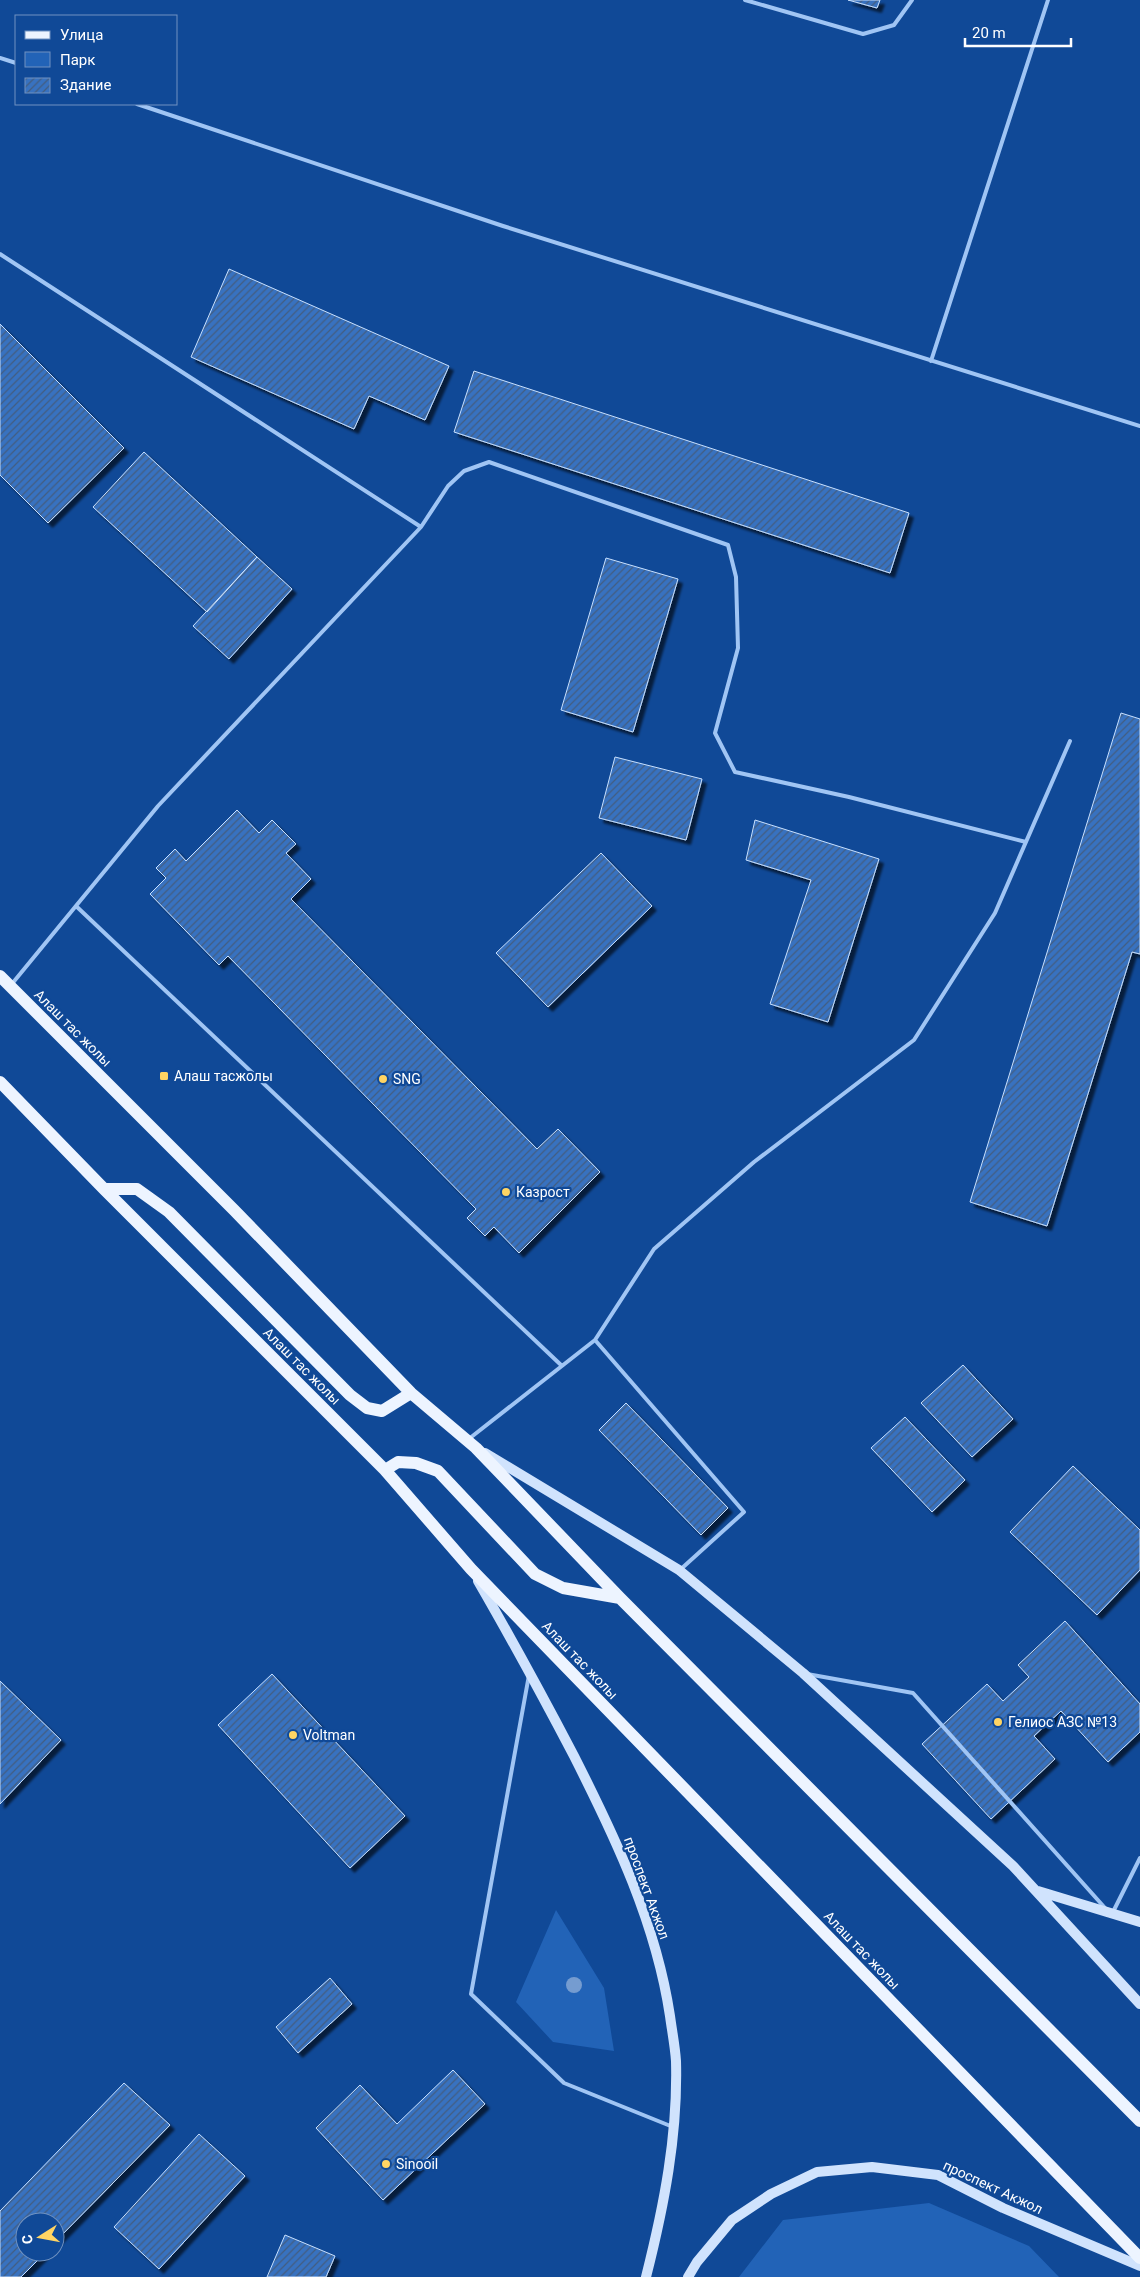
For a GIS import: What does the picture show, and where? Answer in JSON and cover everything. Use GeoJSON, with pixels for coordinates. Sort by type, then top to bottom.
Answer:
{"type":"FeatureCollection","features":[{"type":"Feature","properties":{"kind":"main road","name":"Алаш тас жолы"},"geometry":{"type":"LineString","coordinates":[[0,976],[227,1203],[411,1393],[472,1444],[620,1598],[1140,2121]]}},
{"type":"Feature","properties":{"kind":"main road","name":"Алаш тас жолы"},"geometry":{"type":"LineString","coordinates":[[0,1082],[104,1189],[385,1470],[471,1569],[1140,2258]]}},
{"type":"Feature","properties":{"kind":"main road"},"geometry":{"type":"LineString","coordinates":[[104,1189],[137,1189],[169,1212],[350,1395],[367,1408],[382,1411],[411,1393]]}},
{"type":"Feature","properties":{"kind":"main road"},"geometry":{"type":"LineString","coordinates":[[472,1444],[679,1570],[803,1673],[1037,1890],[1140,2004]]}},
{"type":"Feature","properties":{"kind":"main road"},"geometry":{"type":"LineString","coordinates":[[385,1470],[398,1462],[416,1463],[438,1471],[535,1574],[563,1588],[620,1598]]}},
{"type":"Feature","properties":{"kind":"main road","name":"проспект Акжол"},"geometry":{"type":"LineString","coordinates":[[471,1569],[529,1670],[611,1830],[645,1913],[665,1983],[676,2059],[675,2128],[662,2214],[646,2277]]}},
{"type":"Feature","properties":{"kind":"main road"},"geometry":{"type":"LineString","coordinates":[[1037,1890],[1140,1922]]}},
{"type":"Feature","properties":{"kind":"main road","name":"проспект Акжол"},"geometry":{"type":"LineString","coordinates":[[688,2277],[697,2262],[732,2220],[771,2194],[817,2172],[872,2167],[938,2174],[1003,2208],[1140,2266]]}},
{"type":"Feature","properties":{"kind":"lane"},"geometry":{"type":"LineString","coordinates":[[745,0],[863,34],[894,24],[912,0]]}},
{"type":"Feature","properties":{"kind":"lane"},"geometry":{"type":"LineString","coordinates":[[931,361],[1048,0]]}},
{"type":"Feature","properties":{"kind":"lane"},"geometry":{"type":"LineString","coordinates":[[0,58],[15,64]]}},
{"type":"Feature","properties":{"kind":"lane"},"geometry":{"type":"LineString","coordinates":[[140,105],[503,226],[1140,426]]}},
{"type":"Feature","properties":{"kind":"lane"},"geometry":{"type":"LineString","coordinates":[[0,254],[421,528]]}},
{"type":"Feature","properties":{"kind":"lane"},"geometry":{"type":"LineString","coordinates":[[10,986],[158,806],[421,528],[448,486],[464,471],[489,462],[728,545],[736,577],[738,648],[715,733],[735,772],[848,797],[1026,842]]}},
{"type":"Feature","properties":{"kind":"lane"},"geometry":{"type":"LineString","coordinates":[[472,1444],[561,1365],[595,1340],[654,1249],[754,1162],[914,1040],[995,913],[1070,741]]}},
{"type":"Feature","properties":{"kind":"lane"},"geometry":{"type":"LineString","coordinates":[[76,906],[561,1365]]}},
{"type":"Feature","properties":{"kind":"lane"},"geometry":{"type":"LineString","coordinates":[[595,1340],[744,1512],[679,1570]]}},
{"type":"Feature","properties":{"kind":"lane"},"geometry":{"type":"LineString","coordinates":[[529,1670],[471,1994],[564,2083],[675,2128]]}},
{"type":"Feature","properties":{"kind":"lane"},"geometry":{"type":"LineString","coordinates":[[803,1673],[914,1693],[1111,1914],[1140,1858]]}},
{"type":"Feature","properties":{"kind":"green space"},"geometry":{"type":"Polygon","coordinates":[[[556,1910],[604,1988],[614,2051],[553,2042],[516,2002],[556,1910]]]}},
{"type":"Feature","properties":{"kind":"green space"},"geometry":{"type":"Polygon","coordinates":[[[929,2203],[1029,2246],[1059,2277],[739,2277],[783,2220],[929,2203]]]}},
{"type":"Feature","properties":{"kind":"building"},"geometry":{"type":"Polygon","coordinates":[[[848,0],[880,0],[877,8],[848,0]]]}},
{"type":"Feature","properties":{"kind":"building"},"geometry":{"type":"Polygon","coordinates":[[[229,269],[449,366],[425,420],[369,396],[354,429],[191,357],[229,269]]]}},
{"type":"Feature","properties":{"kind":"building"},"geometry":{"type":"Polygon","coordinates":[[[0,324],[124,448],[48,523],[0,475],[0,324]]]}},
{"type":"Feature","properties":{"kind":"building"},"geometry":{"type":"Polygon","coordinates":[[[474,371],[909,513],[890,573],[454,432],[474,371]]]}},
{"type":"Feature","properties":{"kind":"building"},"geometry":{"type":"Polygon","coordinates":[[[144,452],[257,557],[207,612],[93,507],[144,452]]]}},
{"type":"Feature","properties":{"kind":"building"},"geometry":{"type":"Polygon","coordinates":[[[257,557],[292,589],[229,659],[193,626],[257,557]]]}},
{"type":"Feature","properties":{"kind":"building"},"geometry":{"type":"Polygon","coordinates":[[[606,558],[678,579],[633,732],[561,710],[606,558]]]}},
{"type":"Feature","properties":{"kind":"building"},"geometry":{"type":"Polygon","coordinates":[[[1121,713],[1140,719],[1140,954],[1132,952],[1047,1226],[970,1202],[1121,713]]]}},
{"type":"Feature","properties":{"kind":"building"},"geometry":{"type":"Polygon","coordinates":[[[615,757],[702,779],[686,840],[599,818],[615,757]]]}},
{"type":"Feature","properties":{"kind":"building"},"geometry":{"type":"Polygon","coordinates":[[[237,810],[259,833],[272,820],[296,844],[286,853],[311,879],[291,899],[537,1149],[558,1129],[600,1172],[519,1253],[494,1227],[485,1236],[467,1218],[476,1209],[228,956],[219,965],[150,894],[166,878],[156,868],[175,849],[186,861],[237,810]]]}},
{"type":"Feature","properties":{"kind":"building"},"geometry":{"type":"Polygon","coordinates":[[[755,820],[879,859],[828,1022],[770,1004],[811,880],[746,860],[755,820]]]}},
{"type":"Feature","properties":{"kind":"building"},"geometry":{"type":"Polygon","coordinates":[[[601,853],[652,906],[548,1007],[496,953],[601,853]]]}},
{"type":"Feature","properties":{"kind":"building"},"geometry":{"type":"Polygon","coordinates":[[[963,1365],[1013,1419],[972,1457],[921,1403],[963,1365]]]}},
{"type":"Feature","properties":{"kind":"building"},"geometry":{"type":"Polygon","coordinates":[[[626,1403],[728,1508],[701,1535],[599,1430],[626,1403]]]}},
{"type":"Feature","properties":{"kind":"building"},"geometry":{"type":"Polygon","coordinates":[[[905,1417],[965,1480],[932,1512],[871,1448],[905,1417]]]}},
{"type":"Feature","properties":{"kind":"building"},"geometry":{"type":"Polygon","coordinates":[[[1073,1466],[1140,1530],[1140,1570],[1097,1615],[1010,1532],[1073,1466]]]}},
{"type":"Feature","properties":{"kind":"building","name":"Гелиос АЗС №13"},"geometry":{"type":"Polygon","coordinates":[[[1065,1621],[1140,1704],[1140,1732],[1108,1762],[1061,1711],[1034,1736],[1055,1759],[991,1819],[922,1744],[987,1684],[1003,1701],[1029,1677],[1018,1665],[1065,1621]]]}},
{"type":"Feature","properties":{"kind":"building"},"geometry":{"type":"Polygon","coordinates":[[[272,1674],[405,1816],[350,1868],[218,1725],[272,1674]]]}},
{"type":"Feature","properties":{"kind":"building"},"geometry":{"type":"Polygon","coordinates":[[[0,1681],[61,1740],[0,1804],[0,1681]]]}},
{"type":"Feature","properties":{"kind":"building"},"geometry":{"type":"Polygon","coordinates":[[[330,1978],[352,2004],[298,2053],[276,2027],[330,1978]]]}},
{"type":"Feature","properties":{"kind":"building","name":"Sinooil"},"geometry":{"type":"Polygon","coordinates":[[[453,2070],[485,2104],[383,2200],[316,2128],[360,2085],[397,2124],[453,2070]]]}},
{"type":"Feature","properties":{"kind":"building"},"geometry":{"type":"Polygon","coordinates":[[[124,2083],[170,2125],[65,2232],[65,2212],[15,2212],[15,2262],[36,2262],[21,2277],[0,2277],[0,2211],[124,2083]]]}},
{"type":"Feature","properties":{"kind":"building"},"geometry":{"type":"Polygon","coordinates":[[[199,2134],[245,2176],[159,2269],[114,2227],[199,2134]]]}},
{"type":"Feature","properties":{"kind":"building"},"geometry":{"type":"Polygon","coordinates":[[[285,2235],[335,2256],[326,2277],[267,2277],[285,2235]]]}},
{"type":"Feature","properties":{"kind":"place","name":"Алаш тасжолы"},"geometry":{"type":"Point","coordinates":[164,1076]}},
{"type":"Feature","properties":{"kind":"place","name":"SNG"},"geometry":{"type":"Point","coordinates":[383,1079]}},
{"type":"Feature","properties":{"kind":"place","name":"Казрост"},"geometry":{"type":"Point","coordinates":[506,1192]}},
{"type":"Feature","properties":{"kind":"place","name":"Гелиос АЗС №13"},"geometry":{"type":"Point","coordinates":[998,1722]}},
{"type":"Feature","properties":{"kind":"place","name":"Voltman"},"geometry":{"type":"Point","coordinates":[293,1735]}},
{"type":"Feature","properties":{"kind":"place","name":"Sinooil"},"geometry":{"type":"Point","coordinates":[386,2164]}}]}
